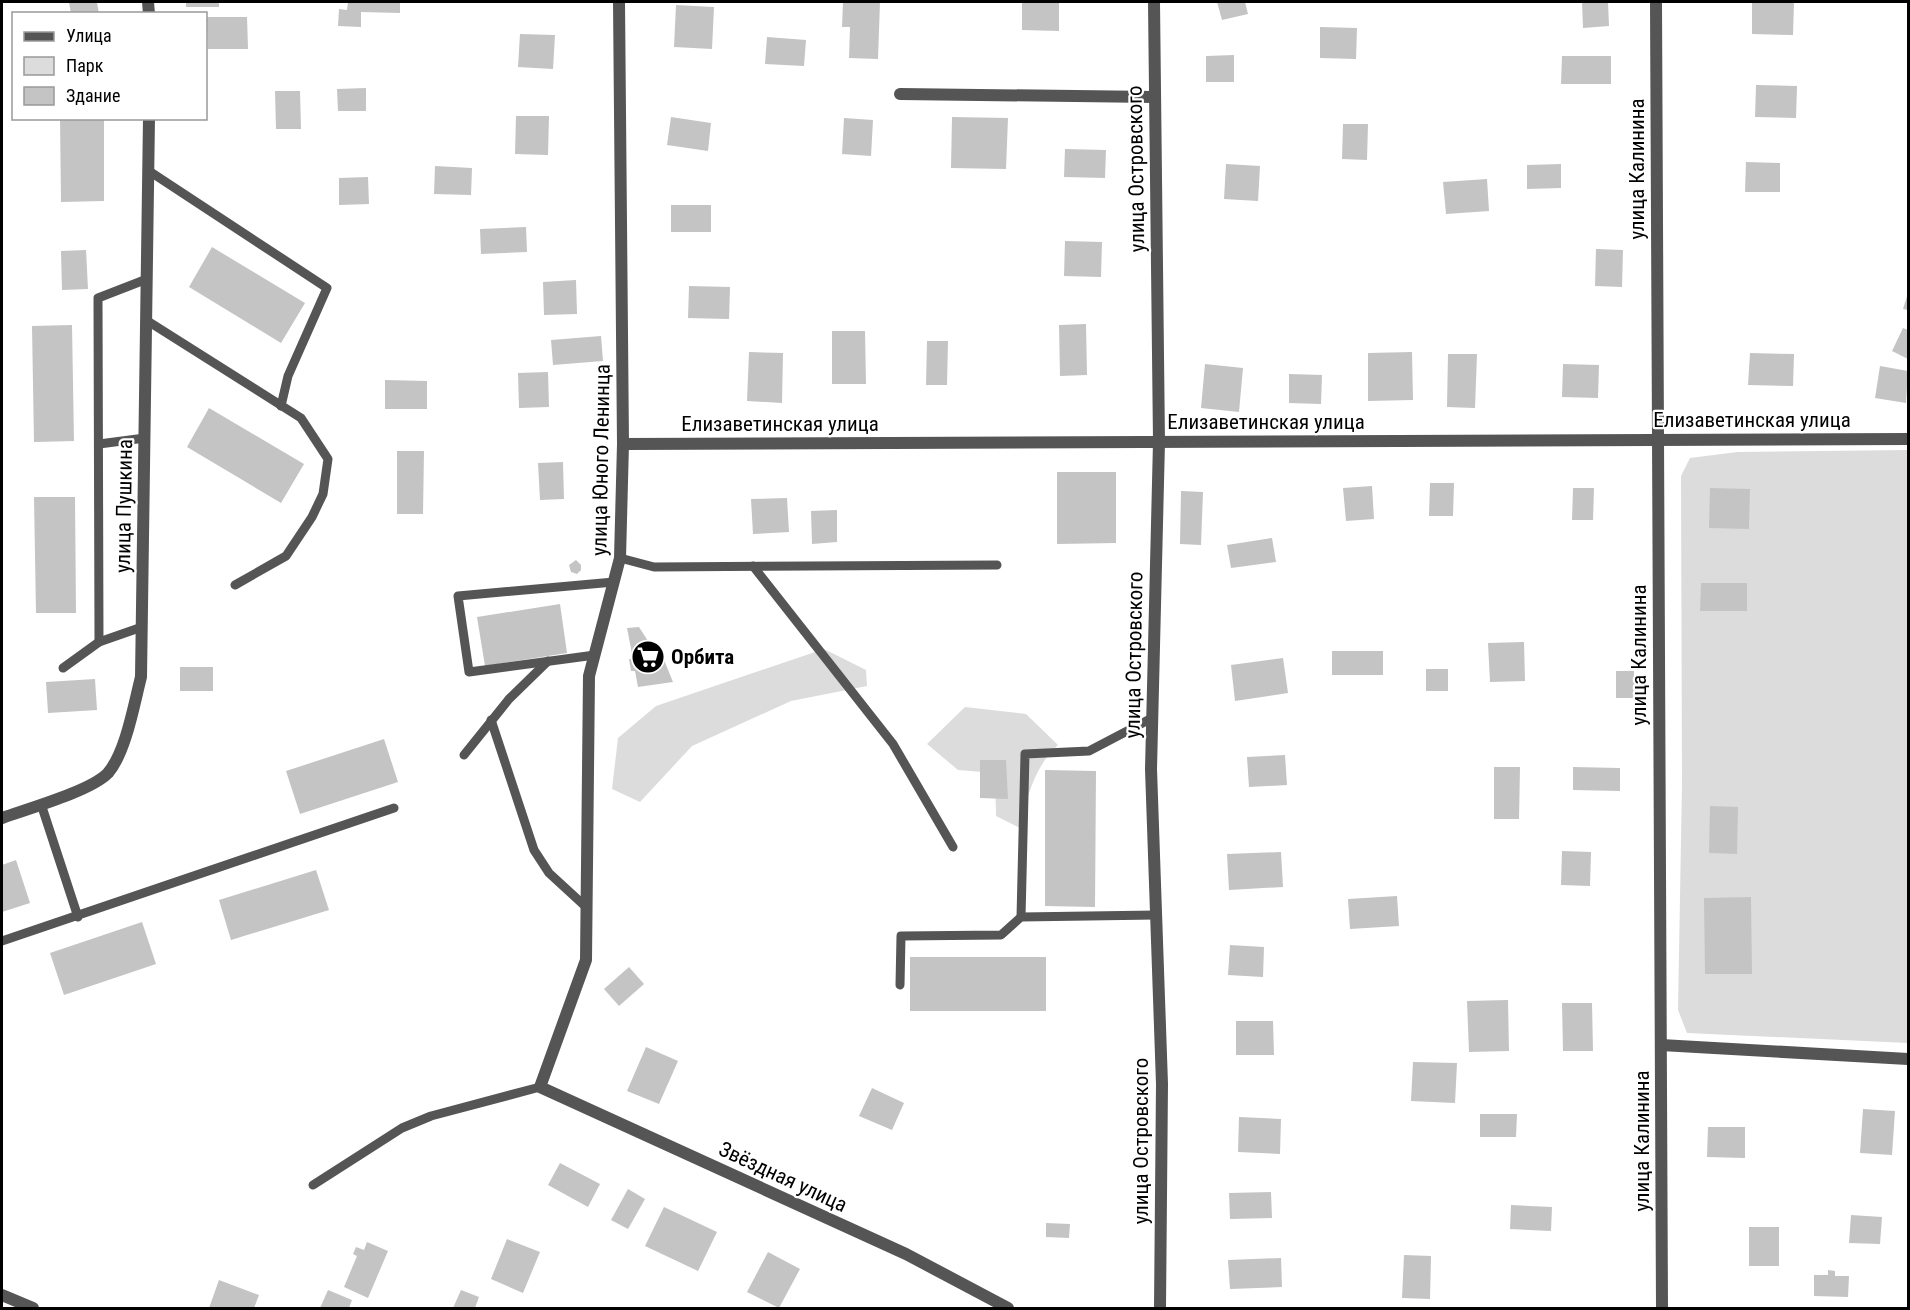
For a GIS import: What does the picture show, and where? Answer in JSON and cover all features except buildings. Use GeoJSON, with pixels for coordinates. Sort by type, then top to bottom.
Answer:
{"type":"FeatureCollection","features":[{"type":"Feature","properties":{"kind":"street","name":"улица Юного Ленинца"},"geometry":{"type":"LineString","coordinates":[[540,1087],[586,960],[589,676],[620,558],[623,444],[619,2]]}},
{"type":"Feature","properties":{"kind":"street","name":"улица Островского"},"geometry":{"type":"LineString","coordinates":[[1154,2],[1158,442],[1152,718],[1162,1084],[1160,1308]]}},
{"type":"Feature","properties":{"kind":"street","name":"улица Калинина"},"geometry":{"type":"LineString","coordinates":[[1656,2],[1662,1308]]}},
{"type":"Feature","properties":{"kind":"street"},"geometry":{"type":"LineString","coordinates":[[900,94],[1154,98]]}},
{"type":"Feature","properties":{"kind":"street","name":"улица Пушкина"},"geometry":{"type":"LineString","coordinates":[[2,818],[72,793],[107,773],[126,739],[141,677],[149,120]]}},
{"type":"Feature","properties":{"kind":"street","name":"Елизаветинская улица"},"geometry":{"type":"LineString","coordinates":[[623,444],[1908,439]]}},
{"type":"Feature","properties":{"kind":"street"},"geometry":{"type":"LineString","coordinates":[[1661,1045],[1908,1059]]}},
{"type":"Feature","properties":{"kind":"street","name":"Звёздная улица"},"geometry":{"type":"LineString","coordinates":[[540,1087],[906,1254],[1008,1308]]}},
{"type":"Feature","properties":{"kind":"street"},"geometry":{"type":"LineString","coordinates":[[2,1295],[33,1308]]}},
{"type":"Feature","properties":{"kind":"lane"},"geometry":{"type":"LineString","coordinates":[[149,171],[327,288],[288,376],[281,406]]}},
{"type":"Feature","properties":{"kind":"lane"},"geometry":{"type":"LineString","coordinates":[[99,642],[98,298],[147,279]]}},
{"type":"Feature","properties":{"kind":"lane"},"geometry":{"type":"LineString","coordinates":[[146,320],[301,418],[328,459],[323,494],[312,517],[286,556],[235,585]]}},
{"type":"Feature","properties":{"kind":"lane"},"geometry":{"type":"LineString","coordinates":[[99,444],[145,438]]}},
{"type":"Feature","properties":{"kind":"lane"},"geometry":{"type":"LineString","coordinates":[[620,558],[654,567],[997,565]]}},
{"type":"Feature","properties":{"kind":"lane"},"geometry":{"type":"LineString","coordinates":[[753,566],[893,744],[953,848]]}},
{"type":"Feature","properties":{"kind":"lane"},"geometry":{"type":"LineString","coordinates":[[595,655],[469,672],[458,596],[614,582]]}},
{"type":"Feature","properties":{"kind":"lane"},"geometry":{"type":"LineString","coordinates":[[63,668],[99,642],[142,627]]}},
{"type":"Feature","properties":{"kind":"lane"},"geometry":{"type":"LineString","coordinates":[[464,755],[509,699],[548,661]]}},
{"type":"Feature","properties":{"kind":"lane"},"geometry":{"type":"LineString","coordinates":[[1021,917],[1025,754],[1089,751],[1152,718]]}},
{"type":"Feature","properties":{"kind":"lane"},"geometry":{"type":"LineString","coordinates":[[491,720],[534,850],[549,873],[586,907]]}},
{"type":"Feature","properties":{"kind":"lane"},"geometry":{"type":"LineString","coordinates":[[41,804],[78,916]]}},
{"type":"Feature","properties":{"kind":"lane"},"geometry":{"type":"LineString","coordinates":[[2,940],[394,808]]}},
{"type":"Feature","properties":{"kind":"lane"},"geometry":{"type":"LineString","coordinates":[[900,985],[901,936],[1001,935],[1021,917],[1156,915]]}},
{"type":"Feature","properties":{"kind":"lane"},"geometry":{"type":"LineString","coordinates":[[313,1185],[402,1128],[431,1116],[540,1087]]}},
{"type":"Feature","properties":{"kind":"green space"},"geometry":{"type":"Polygon","coordinates":[[[1908,450],[1908,1043],[1687,1033],[1678,1010],[1682,783],[1681,476],[1690,458],[1737,452],[1908,450]]]}},
{"type":"Feature","properties":{"kind":"green space"},"geometry":{"type":"Polygon","coordinates":[[[824,649],[866,670],[867,686],[791,701],[692,746],[640,802],[612,789],[618,738],[656,706],[824,649]]]}},
{"type":"Feature","properties":{"kind":"green space"},"geometry":{"type":"Polygon","coordinates":[[[965,707],[1026,714],[1058,745],[1037,773],[1020,828],[996,816],[995,773],[958,770],[927,744],[965,707]]]}},
{"type":"Feature","properties":{"kind":"place","name":"Орбита"},"geometry":{"type":"Point","coordinates":[648,657]}}]}
